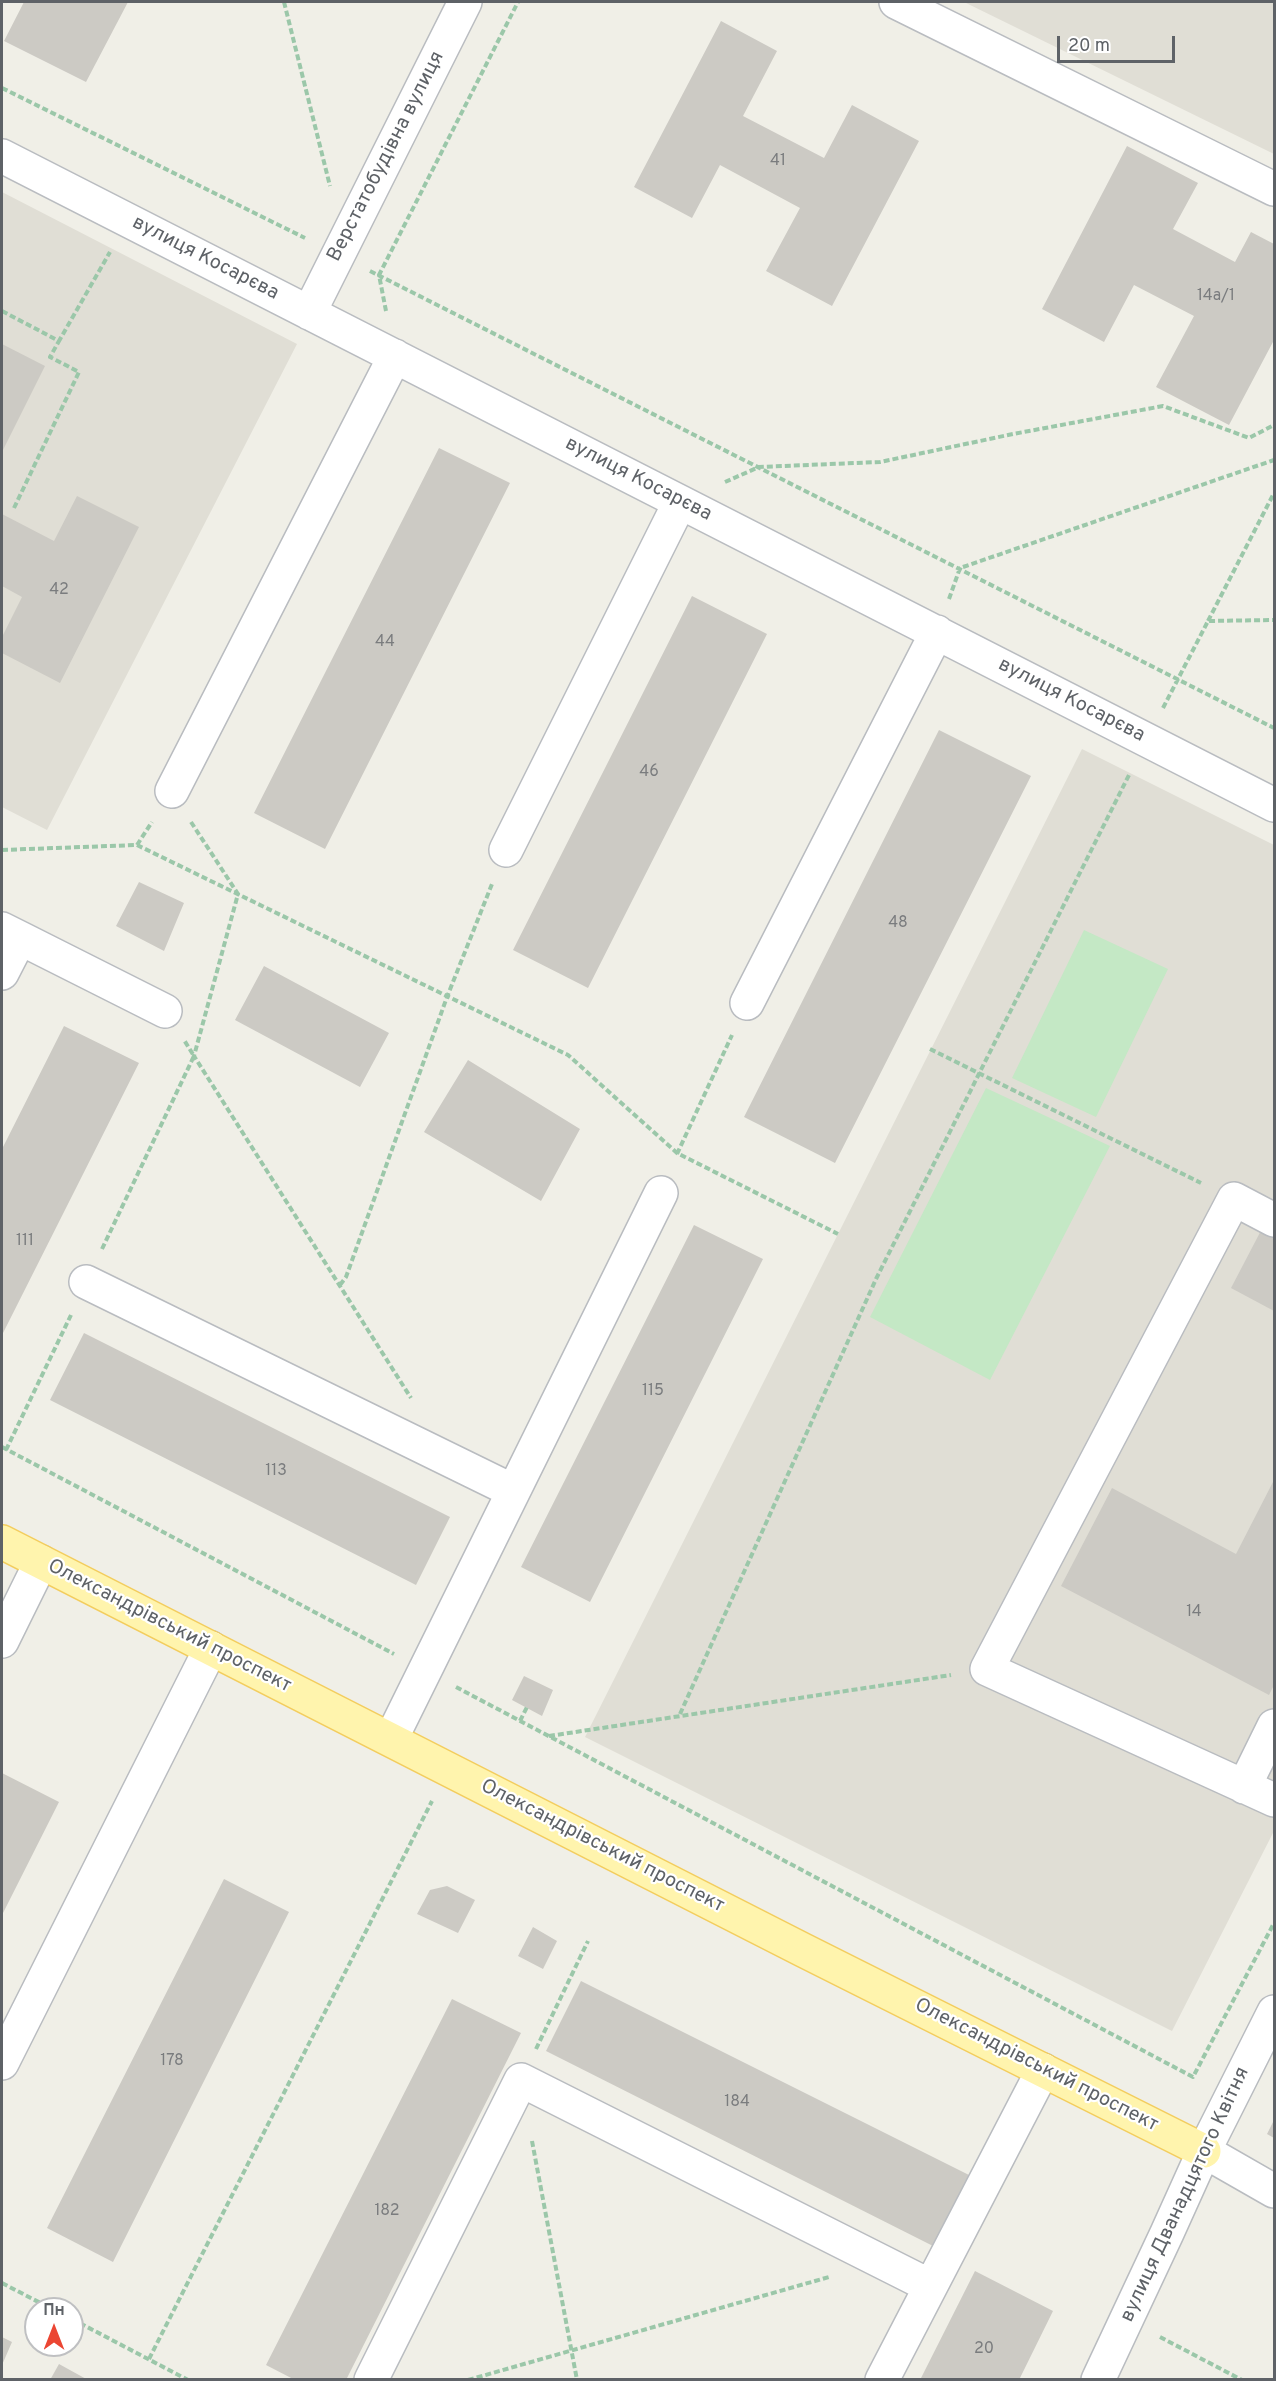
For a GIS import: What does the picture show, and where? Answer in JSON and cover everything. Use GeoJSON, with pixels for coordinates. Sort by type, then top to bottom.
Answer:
{"type":"FeatureCollection","features":[{"type":"Feature","properties":{"kind":"main road","name":"Олександрівський проспект"},"geometry":{"type":"LineString","coordinates":[[2,1542],[1203,2151]]}},
{"type":"Feature","properties":{"kind":"street","name":"Верстатобудівна вулиця"},"geometry":{"type":"LineString","coordinates":[[309,313],[465,2]]}},
{"type":"Feature","properties":{"kind":"street"},"geometry":{"type":"LineString","coordinates":[[896,2],[1275,189]]}},
{"type":"Feature","properties":{"kind":"street","name":"вулиця Косарєва"},"geometry":{"type":"LineString","coordinates":[[2,156],[1275,805]]}},
{"type":"Feature","properties":{"kind":"street"},"geometry":{"type":"LineString","coordinates":[[172,791],[395,356]]}},
{"type":"Feature","properties":{"kind":"street"},"geometry":{"type":"LineString","coordinates":[[506,850],[680,502]]}},
{"type":"Feature","properties":{"kind":"street"},"geometry":{"type":"LineString","coordinates":[[747,1003],[937,632]]}},
{"type":"Feature","properties":{"kind":"street"},"geometry":{"type":"LineString","coordinates":[[2,973],[11,933],[165,1011]]}},
{"type":"Feature","properties":{"kind":"street"},"geometry":{"type":"LineString","coordinates":[[390,1739],[661,1193]]}},
{"type":"Feature","properties":{"kind":"street"},"geometry":{"type":"LineString","coordinates":[[1275,1220],[1234,1199],[987,1670],[1275,1800]]}},
{"type":"Feature","properties":{"kind":"street"},"geometry":{"type":"LineString","coordinates":[[86,1282],[513,1491]]}},
{"type":"Feature","properties":{"kind":"street"},"geometry":{"type":"LineString","coordinates":[[2,1641],[41,1562]]}},
{"type":"Feature","properties":{"kind":"street"},"geometry":{"type":"LineString","coordinates":[[2,2063],[211,1648]]}},
{"type":"Feature","properties":{"kind":"street"},"geometry":{"type":"LineString","coordinates":[[1244,1787],[1275,1726]]}},
{"type":"Feature","properties":{"kind":"street","name":"вулиця Дванадцятого Квітня"},"geometry":{"type":"LineString","coordinates":[[1098,2379],[1167,2234],[1203,2151],[1275,2012]]}},
{"type":"Feature","properties":{"kind":"street"},"geometry":{"type":"LineString","coordinates":[[882,2379],[1043,2070]]}},
{"type":"Feature","properties":{"kind":"street"},"geometry":{"type":"LineString","coordinates":[[371,2379],[521,2080],[930,2286]]}},
{"type":"Feature","properties":{"kind":"street"},"geometry":{"type":"LineString","coordinates":[[1203,2151],[1275,2192]]}},
{"type":"Feature","properties":{"kind":"path"},"geometry":{"type":"LineString","coordinates":[[284,2],[331,190]]}},
{"type":"Feature","properties":{"kind":"path"},"geometry":{"type":"LineString","coordinates":[[379,275],[518,2]]}},
{"type":"Feature","properties":{"kind":"path"},"geometry":{"type":"LineString","coordinates":[[2,88],[339,254],[1275,728]]}},
{"type":"Feature","properties":{"kind":"path"},"geometry":{"type":"LineString","coordinates":[[14,508],[79,372],[50,357],[112,249]]}},
{"type":"Feature","properties":{"kind":"path"},"geometry":{"type":"LineString","coordinates":[[2,310],[59,341]]}},
{"type":"Feature","properties":{"kind":"path"},"geometry":{"type":"LineString","coordinates":[[680,502],[759,467],[880,462],[1163,406],[1249,438],[1275,425]]}},
{"type":"Feature","properties":{"kind":"path"},"geometry":{"type":"LineString","coordinates":[[960,568],[1275,460]]}},
{"type":"Feature","properties":{"kind":"path"},"geometry":{"type":"LineString","coordinates":[[680,1714],[876,1279],[1147,740],[1275,493]]}},
{"type":"Feature","properties":{"kind":"path"},"geometry":{"type":"LineString","coordinates":[[937,632],[960,568]]}},
{"type":"Feature","properties":{"kind":"path"},"geometry":{"type":"LineString","coordinates":[[1208,621],[1275,620]]}},
{"type":"Feature","properties":{"kind":"path"},"geometry":{"type":"LineString","coordinates":[[172,791],[238,894],[194,1056],[413,1401]]}},
{"type":"Feature","properties":{"kind":"path"},"geometry":{"type":"LineString","coordinates":[[2,850],[137,845],[568,1055],[677,1154],[838,1234]]}},
{"type":"Feature","properties":{"kind":"path"},"geometry":{"type":"LineString","coordinates":[[340,1285],[346,1277],[447,997],[506,850]]}},
{"type":"Feature","properties":{"kind":"path"},"geometry":{"type":"LineString","coordinates":[[661,1193],[747,1003]]}},
{"type":"Feature","properties":{"kind":"path"},"geometry":{"type":"LineString","coordinates":[[930,1049],[1234,1199]]}},
{"type":"Feature","properties":{"kind":"path"},"geometry":{"type":"LineString","coordinates":[[2,1447],[1193,2077],[1275,1923]]}},
{"type":"Feature","properties":{"kind":"path"},"geometry":{"type":"LineString","coordinates":[[548,1736],[680,1714],[987,1670]]}},
{"type":"Feature","properties":{"kind":"path"},"geometry":{"type":"LineString","coordinates":[[520,1721],[527,1707]]}},
{"type":"Feature","properties":{"kind":"path"},"geometry":{"type":"LineString","coordinates":[[149,2359],[448,1768]]}},
{"type":"Feature","properties":{"kind":"path"},"geometry":{"type":"LineString","coordinates":[[521,2080],[588,1941]]}},
{"type":"Feature","properties":{"kind":"path"},"geometry":{"type":"LineString","coordinates":[[532,2139],[577,2379]]}},
{"type":"Feature","properties":{"kind":"path"},"geometry":{"type":"LineString","coordinates":[[468,2379],[882,2262]]}},
{"type":"Feature","properties":{"kind":"path"},"geometry":{"type":"LineString","coordinates":[[2,2283],[29,2297]]}},
{"type":"Feature","properties":{"kind":"path"},"geometry":{"type":"LineString","coordinates":[[84,2325],[188,2379]]}},
{"type":"Feature","properties":{"kind":"path"},"geometry":{"type":"LineString","coordinates":[[1154,2334],[1242,2379]]}},
{"type":"Feature","properties":{"kind":"shaded area"},"geometry":{"type":"Polygon","coordinates":[[[964,2],[1274,2],[1274,154],[964,2]]]}},
{"type":"Feature","properties":{"kind":"shaded area"},"geometry":{"type":"Polygon","coordinates":[[[2,192],[297,344],[47,830],[2,807],[2,192]]]}},
{"type":"Feature","properties":{"kind":"shaded area"},"geometry":{"type":"Polygon","coordinates":[[[1082,749],[1274,845],[1274,1831],[1172,2031],[585,1737],[1082,749]]]}},
{"type":"Feature","properties":{"kind":"green space"},"geometry":{"type":"Polygon","coordinates":[[[1084,930],[1168,969],[1096,1117],[1012,1078],[1084,930]]]}},
{"type":"Feature","properties":{"kind":"green space"},"geometry":{"type":"Polygon","coordinates":[[[986,1088],[1110,1146],[990,1380],[870,1317],[986,1088]]]}},
{"type":"Feature","properties":{"kind":"building"},"geometry":{"type":"Polygon","coordinates":[[[24,2],[128,2],[86,82],[4,41],[24,2]]]}},
{"type":"Feature","properties":{"kind":"building"},"geometry":{"type":"Polygon","coordinates":[[[721,21],[777,51],[743,116],[824,158],[852,105],[919,141],[832,306],[766,271],[800,208],[720,165],[692,218],[634,187],[721,21]]]}},
{"type":"Feature","properties":{"kind":"building"},"geometry":{"type":"Polygon","coordinates":[[[1127,146],[1198,183],[1173,229],[1235,262],[1251,232],[1274,244],[1274,340],[1229,425],[1156,387],[1194,316],[1134,285],[1104,342],[1042,309],[1127,146]]]}},
{"type":"Feature","properties":{"kind":"building"},"geometry":{"type":"Polygon","coordinates":[[[2,344],[45,366],[2,452],[2,344]]]}},
{"type":"Feature","properties":{"kind":"building"},"geometry":{"type":"Polygon","coordinates":[[[439,448],[510,483],[325,849],[254,813],[439,448]]]}},
{"type":"Feature","properties":{"kind":"building"},"geometry":{"type":"Polygon","coordinates":[[[77,496],[139,527],[60,683],[2,653],[2,637],[22,597],[2,586],[2,514],[54,541],[77,496]]]}},
{"type":"Feature","properties":{"kind":"building"},"geometry":{"type":"Polygon","coordinates":[[[692,596],[767,634],[588,988],[513,950],[692,596]]]}},
{"type":"Feature","properties":{"kind":"building"},"geometry":{"type":"Polygon","coordinates":[[[939,730],[1031,776],[835,1163],[744,1117],[939,730]]]}},
{"type":"Feature","properties":{"kind":"building"},"geometry":{"type":"Polygon","coordinates":[[[139,882],[184,903],[164,951],[116,926],[139,882]]]}},
{"type":"Feature","properties":{"kind":"building"},"geometry":{"type":"Polygon","coordinates":[[[264,966],[389,1033],[360,1087],[235,1020],[264,966]]]}},
{"type":"Feature","properties":{"kind":"building"},"geometry":{"type":"Polygon","coordinates":[[[64,1026],[139,1063],[2,1335],[2,1149],[64,1026]]]}},
{"type":"Feature","properties":{"kind":"building"},"geometry":{"type":"Polygon","coordinates":[[[468,1060],[580,1129],[541,1201],[424,1132],[468,1060]]]}},
{"type":"Feature","properties":{"kind":"building"},"geometry":{"type":"Polygon","coordinates":[[[1266,1221],[1274,1226],[1274,1311],[1231,1288],[1266,1221]]]}},
{"type":"Feature","properties":{"kind":"building"},"geometry":{"type":"Polygon","coordinates":[[[694,1225],[763,1259],[590,1602],[521,1567],[694,1225]]]}},
{"type":"Feature","properties":{"kind":"building"},"geometry":{"type":"Polygon","coordinates":[[[84,1333],[450,1517],[416,1585],[50,1400],[84,1333]]]}},
{"type":"Feature","properties":{"kind":"building"},"geometry":{"type":"Polygon","coordinates":[[[1274,1480],[1274,1685],[1269,1695],[1061,1586],[1112,1488],[1236,1554],[1274,1480]]]}},
{"type":"Feature","properties":{"kind":"building"},"geometry":{"type":"Polygon","coordinates":[[[524,1676],[553,1690],[542,1716],[512,1700],[524,1676]]]}},
{"type":"Feature","properties":{"kind":"building"},"geometry":{"type":"Polygon","coordinates":[[[2,1773],[59,1802],[2,1915],[2,1773]]]}},
{"type":"Feature","properties":{"kind":"building"},"geometry":{"type":"Polygon","coordinates":[[[224,1879],[289,1912],[113,2262],[47,2228],[224,1879]]]}},
{"type":"Feature","properties":{"kind":"building"},"geometry":{"type":"Polygon","coordinates":[[[447,1886],[475,1900],[458,1933],[417,1914],[430,1890],[447,1886]]]}},
{"type":"Feature","properties":{"kind":"building"},"geometry":{"type":"Polygon","coordinates":[[[533,1927],[557,1941],[543,1969],[518,1956],[533,1927]]]}},
{"type":"Feature","properties":{"kind":"building"},"geometry":{"type":"Polygon","coordinates":[[[581,1981],[971,2176],[935,2247],[546,2051],[581,1981]]]}},
{"type":"Feature","properties":{"kind":"building"},"geometry":{"type":"Polygon","coordinates":[[[452,1999],[521,2033],[346,2380],[295,2380],[266,2365],[452,1999]]]}},
{"type":"Feature","properties":{"kind":"building"},"geometry":{"type":"Polygon","coordinates":[[[1274,2120],[1274,2138],[1267,2134],[1274,2120]]]}},
{"type":"Feature","properties":{"kind":"building"},"geometry":{"type":"Polygon","coordinates":[[[975,2271],[1053,2311],[1019,2380],[920,2380],[975,2271]]]}},
{"type":"Feature","properties":{"kind":"building"},"geometry":{"type":"Polygon","coordinates":[[[2,2337],[12,2342],[2,2365],[2,2337]]]}},
{"type":"Feature","properties":{"kind":"building"},"geometry":{"type":"Polygon","coordinates":[[[59,2364],[88,2380],[50,2380],[59,2364]]]}}]}
